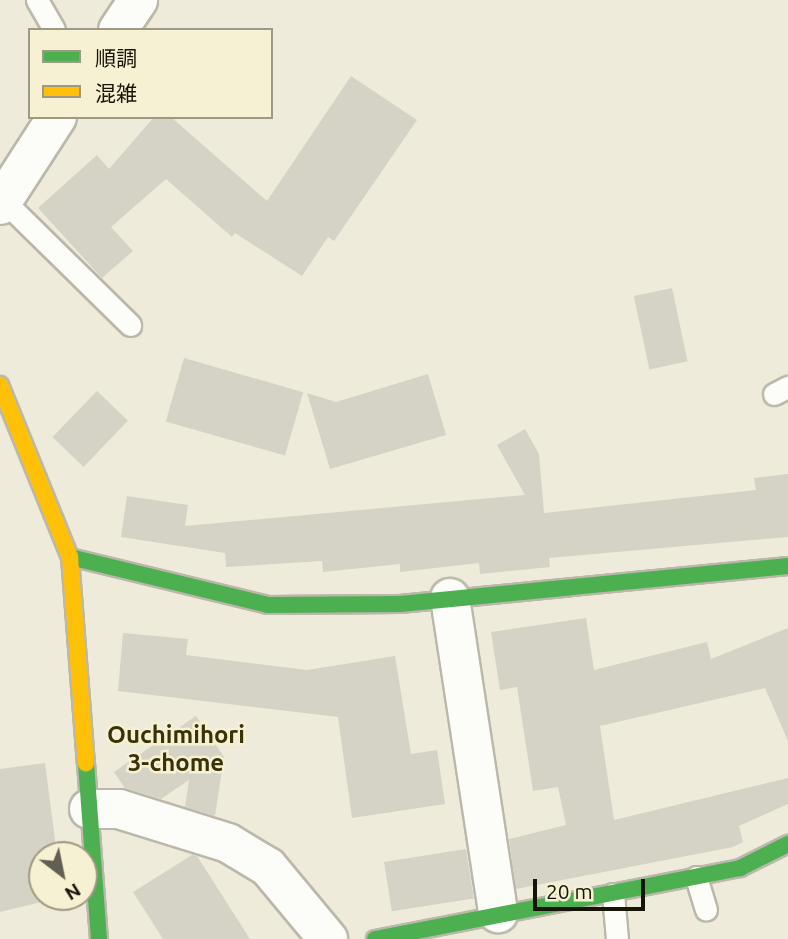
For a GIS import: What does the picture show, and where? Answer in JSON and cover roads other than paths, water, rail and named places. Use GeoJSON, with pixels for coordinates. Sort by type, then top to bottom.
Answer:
{"type":"FeatureCollection","features":[{"type":"Feature","properties":{"kind":"street"},"geometry":{"type":"LineString","coordinates":[[2,203],[56,119]]}},
{"type":"Feature","properties":{"kind":"street"},"geometry":{"type":"LineString","coordinates":[[0,385],[70,557],[99,939]]}},
{"type":"Feature","properties":{"kind":"street"},"geometry":{"type":"LineString","coordinates":[[70,557],[268,605],[450,598],[788,566]]}},
{"type":"Feature","properties":{"kind":"street"},"geometry":{"type":"LineString","coordinates":[[450,598],[498,913]]}},
{"type":"Feature","properties":{"kind":"street"},"geometry":{"type":"LineString","coordinates":[[89,809],[119,809],[228,843],[268,867],[328,939]]}},
{"type":"Feature","properties":{"kind":"street"},"geometry":{"type":"LineString","coordinates":[[375,939],[740,868],[788,844]]}},
{"type":"Feature","properties":{"kind":"lane"},"geometry":{"type":"LineString","coordinates":[[37,0],[53,28]]}},
{"type":"Feature","properties":{"kind":"lane"},"geometry":{"type":"LineString","coordinates":[[2,203],[130,325]]}},
{"type":"Feature","properties":{"kind":"lane"},"geometry":{"type":"LineString","coordinates":[[696,877],[706,910]]}},
{"type":"Feature","properties":{"kind":"lane"},"geometry":{"type":"LineString","coordinates":[[613,894],[617,939]]}},
{"type":"Feature","properties":{"kind":"district","name":"Ouchimihori 3-chome"},"geometry":{"type":"Point","coordinates":[176,749]}}]}
